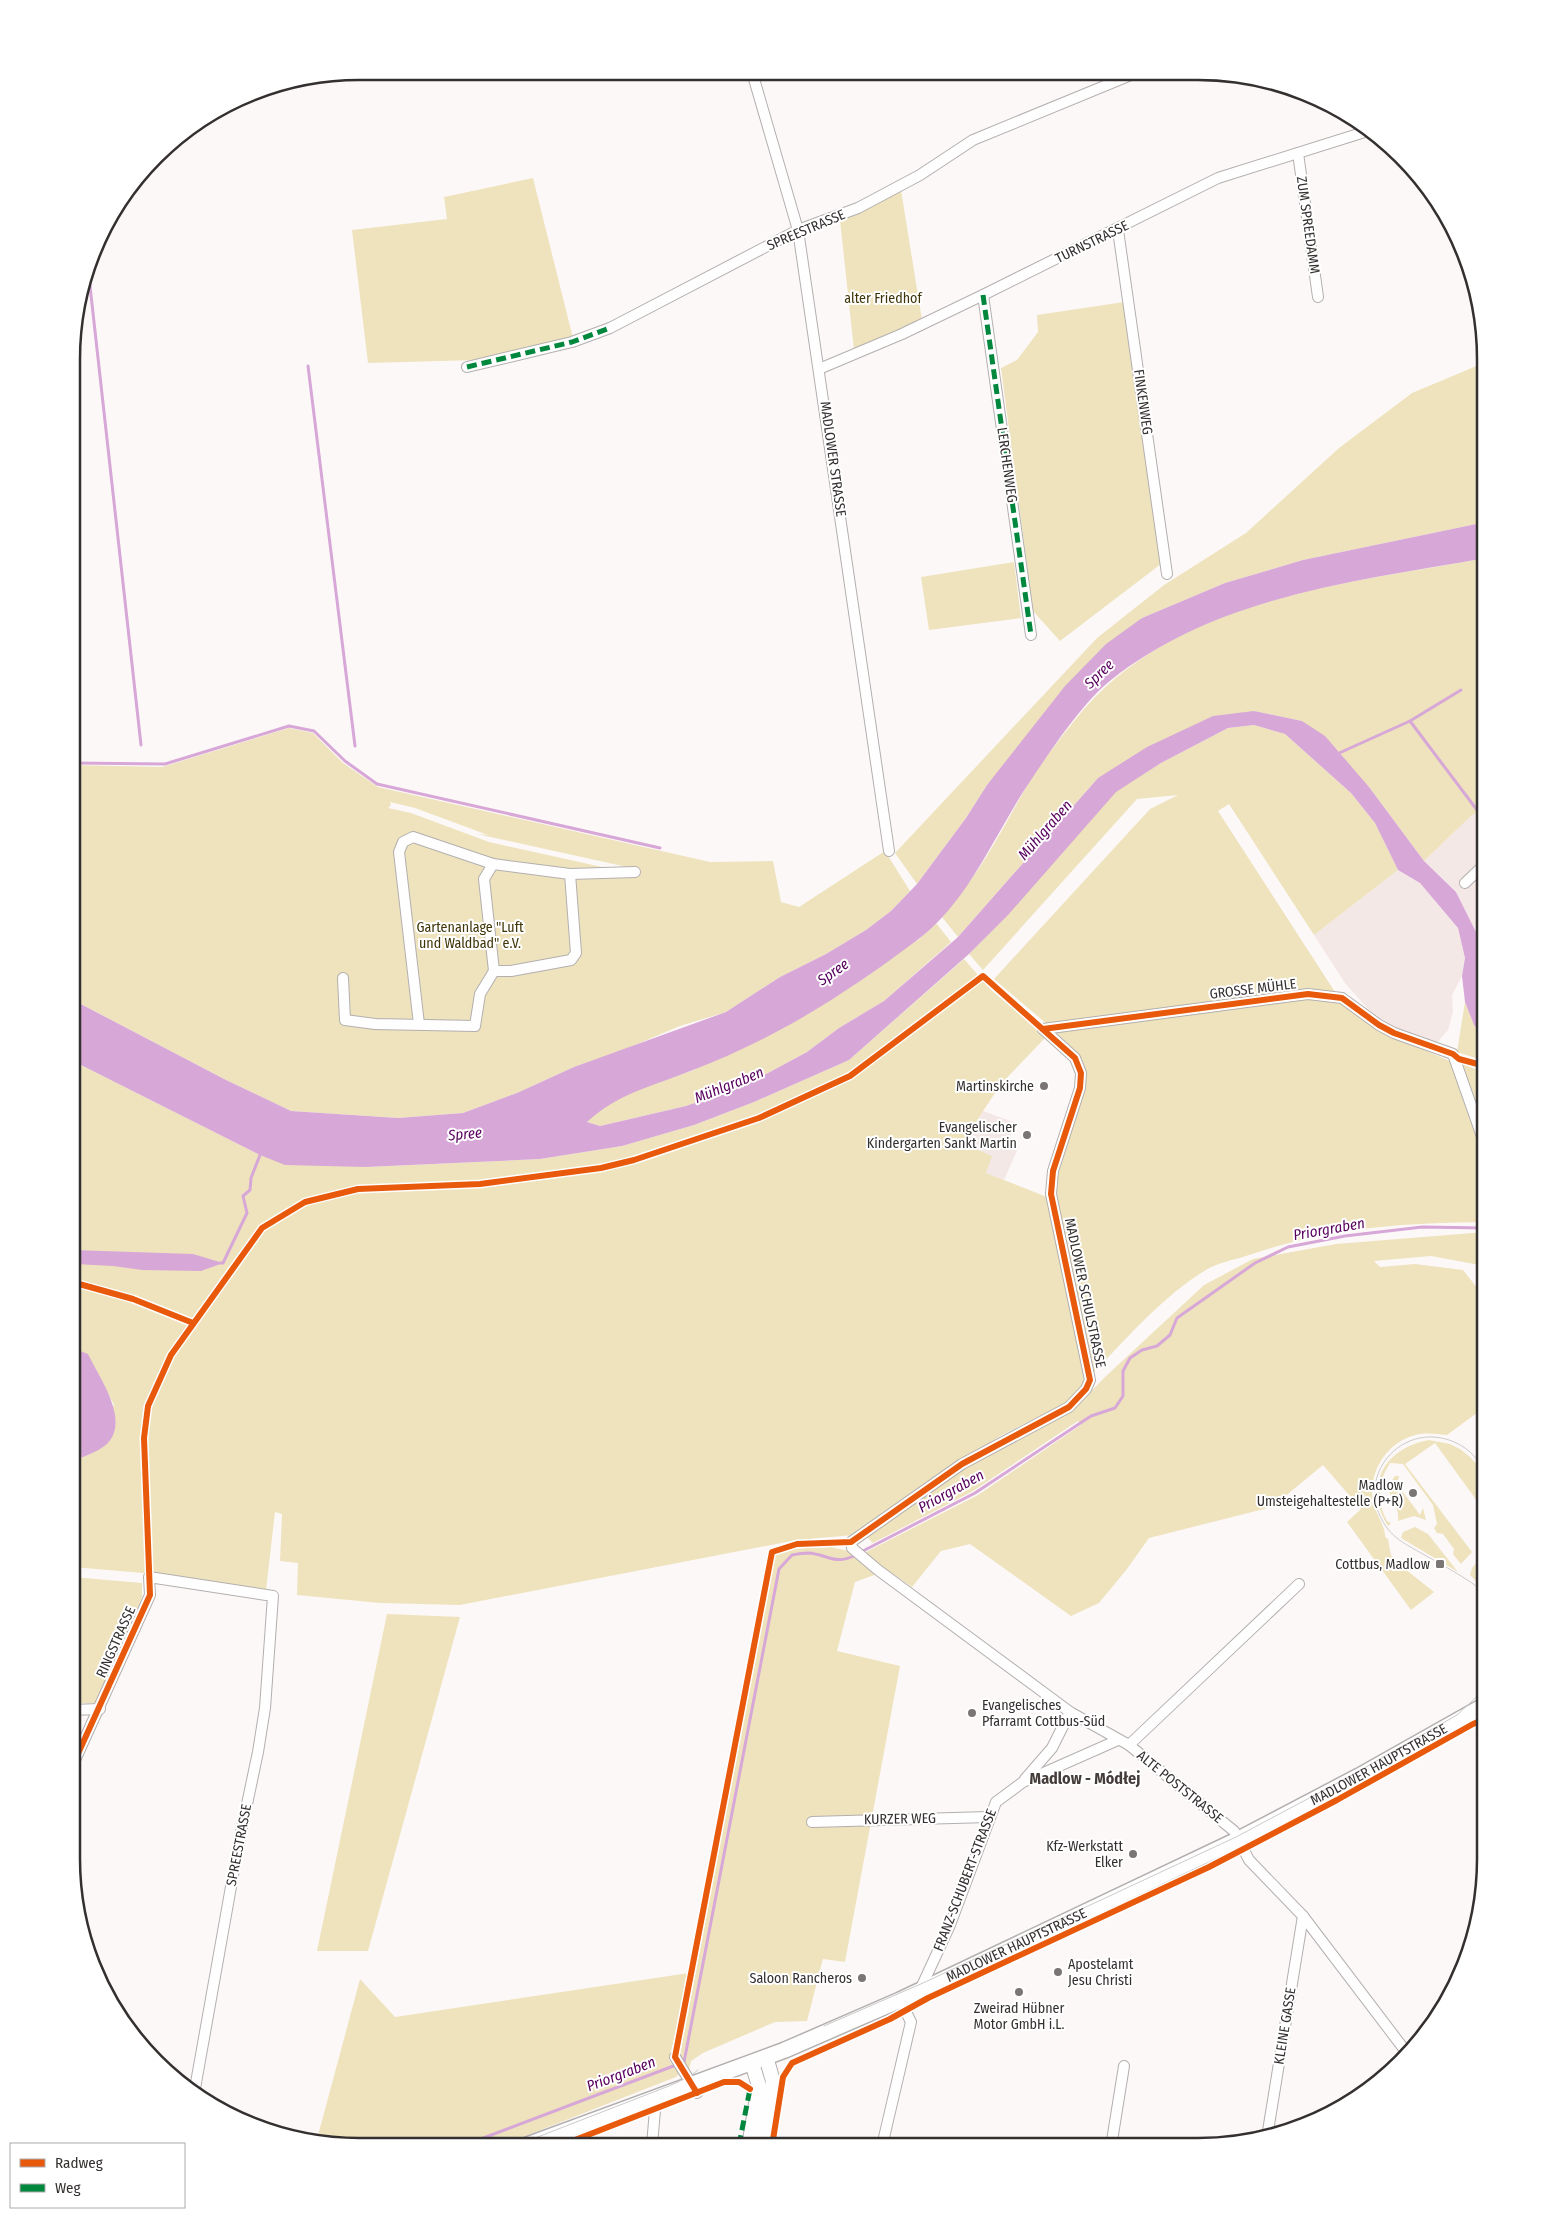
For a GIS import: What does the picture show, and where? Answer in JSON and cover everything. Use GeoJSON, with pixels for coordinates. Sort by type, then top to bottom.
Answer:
{"type":"FeatureCollection","features":[{"type":"Feature","properties":{"kind":"main road","name":"MADLOWER HAUPTSTRASSE"},"geometry":{"type":"LineString","coordinates":[[546,2138],[652,2100],[692,2083],[752,2063],[900,2000],[1237,1840],[1359,1776],[1477,1710]]}},
{"type":"Feature","properties":{"kind":"main road"},"geometry":{"type":"LineString","coordinates":[[763,2138],[773,2081],[766,2057]]}},
{"type":"Feature","properties":{"kind":"main road"},"geometry":{"type":"LineString","coordinates":[[750,2138],[759,2086],[752,2063]]}},
{"type":"Feature","properties":{"kind":"street","name":"MADLOWER STRASSE"},"geometry":{"type":"LineString","coordinates":[[754,80],[798,230],[889,851]]}},
{"type":"Feature","properties":{"kind":"street","name":"SPREESTRASSE"},"geometry":{"type":"LineString","coordinates":[[467,367],[572,342],[610,328],[798,230],[858,208],[920,175],[973,140],[1121,80]]}},
{"type":"Feature","properties":{"kind":"street","name":"TURNSTRASSE"},"geometry":{"type":"LineString","coordinates":[[819,369],[902,334],[1118,230],[1218,178],[1361,133]]}},
{"type":"Feature","properties":{"kind":"street","name":"ZUM SPREEDAMM"},"geometry":{"type":"LineString","coordinates":[[1298,153],[1318,298]]}},
{"type":"Feature","properties":{"kind":"street","name":"FINKENWEG"},"geometry":{"type":"LineString","coordinates":[[1118,230],[1167,574]]}},
{"type":"Feature","properties":{"kind":"street","name":"LERCHENWEG"},"geometry":{"type":"LineString","coordinates":[[983,295],[1031,634]]}},
{"type":"Feature","properties":{"kind":"street"},"geometry":{"type":"LineString","coordinates":[[419,1024],[398,852],[403,842],[413,837],[493,864],[570,874],[635,872]]}},
{"type":"Feature","properties":{"kind":"street"},"geometry":{"type":"LineString","coordinates":[[343,978],[345,1020],[375,1024],[475,1026],[480,994],[494,971],[484,879],[493,864]]}},
{"type":"Feature","properties":{"kind":"street"},"geometry":{"type":"LineString","coordinates":[[1465,883],[1477,872]]}},
{"type":"Feature","properties":{"kind":"street"},"geometry":{"type":"LineString","coordinates":[[494,971],[511,971],[571,960],[576,953],[570,874]]}},
{"type":"Feature","properties":{"kind":"street","name":"GROSSE MÜHLE"},"geometry":{"type":"LineString","coordinates":[[1043,1028],[1308,994],[1342,998],[1379,1025],[1394,1033],[1453,1054],[1477,1122]]}},
{"type":"Feature","properties":{"kind":"street","name":"MADLOWER SCHULSTRASSE"},"geometry":{"type":"LineString","coordinates":[[852,1545],[962,1464],[1069,1407],[1086,1388],[1090,1380],[1051,1194],[1053,1171],[1080,1088],[1080,1073],[1075,1058],[1043,1028]]}},
{"type":"Feature","properties":{"kind":"street","name":"ALTE POSTSTRASSE"},"geometry":{"type":"LineString","coordinates":[[852,1545],[865,1559],[1070,1712],[1129,1745],[1234,1831],[1249,1860],[1303,1916],[1403,2048]]}},
{"type":"Feature","properties":{"kind":"street","name":"RINGSTRASSE"},"geometry":{"type":"LineString","coordinates":[[80,1747],[100,1709],[150,1596],[149,1577],[273,1596]]}},
{"type":"Feature","properties":{"kind":"street"},"geometry":{"type":"LineString","coordinates":[[1129,1745],[1298,1584]]}},
{"type":"Feature","properties":{"kind":"street","name":"SPREESTRASSE"},"geometry":{"type":"LineString","coordinates":[[196,2085],[265,1708],[273,1596]]}},
{"type":"Feature","properties":{"kind":"street"},"geometry":{"type":"LineString","coordinates":[[80,1710],[100,1709]]}},
{"type":"Feature","properties":{"kind":"street","name":"FRANZ-SCHUBERT-STRASSE"},"geometry":{"type":"LineString","coordinates":[[1023,1782],[1052,1748],[1070,1712]]}},
{"type":"Feature","properties":{"kind":"street","name":"FRANZ-SCHUBERT-STRASSE"},"geometry":{"type":"LineString","coordinates":[[920,1990],[950,1925],[996,1802],[1023,1782],[1118,1740]]}},
{"type":"Feature","properties":{"kind":"street","name":"KURZER WEG"},"geometry":{"type":"LineString","coordinates":[[812,1822],[989,1817]]}},
{"type":"Feature","properties":{"kind":"street","name":"KLEINE GASSE"},"geometry":{"type":"LineString","coordinates":[[1268,2128],[1303,1916]]}},
{"type":"Feature","properties":{"kind":"street"},"geometry":{"type":"LineString","coordinates":[[884,2138],[911,2022],[900,2000]]}},
{"type":"Feature","properties":{"kind":"street"},"geometry":{"type":"LineString","coordinates":[[675,2057],[692,2083]]}},
{"type":"Feature","properties":{"kind":"street"},"geometry":{"type":"LineString","coordinates":[[1112,2138],[1124,2066]]}},
{"type":"Feature","properties":{"kind":"street"},"geometry":{"type":"LineString","coordinates":[[652,2100],[655,2110],[653,2138]]}},
{"type":"Feature","properties":{"kind":"shaded area"},"geometry":{"type":"Polygon","coordinates":[[[1477,812],[1477,934],[1456,892],[1424,861],[1477,812]]]}},
{"type":"Feature","properties":{"kind":"shaded area"},"geometry":{"type":"Polygon","coordinates":[[[1398,870],[1420,883],[1458,928],[1465,958],[1462,976],[1452,995],[1453,1012],[1448,1030],[1437,1043],[1389,1025],[1368,1009],[1345,983],[1314,935],[1398,870]]]}},
{"type":"Feature","properties":{"kind":"shaded area"},"geometry":{"type":"Polygon","coordinates":[[[983,1111],[1016,1123],[1008,1141],[1019,1146],[1004,1180],[986,1173],[962,1143],[983,1111]]]}},
{"type":"Feature","properties":{"kind":"green space"},"geometry":{"type":"Polygon","coordinates":[[[533,178],[573,338],[476,360],[368,363],[352,230],[447,219],[444,197],[533,178]]]}},
{"type":"Feature","properties":{"kind":"green space","name":"alter Friedhof"},"geometry":{"type":"Polygon","coordinates":[[[901,190],[922,320],[854,350],[840,220],[872,207],[901,190]]]}},
{"type":"Feature","properties":{"kind":"green space"},"geometry":{"type":"Polygon","coordinates":[[[1124,302],[1161,564],[1060,641],[1033,611],[1001,368],[1017,360],[1038,332],[1037,315],[1124,302]]]}},
{"type":"Feature","properties":{"kind":"green space"},"geometry":{"type":"Polygon","coordinates":[[[1477,366],[1477,524],[1303,560],[1225,583],[1142,618],[987,785],[966,818],[917,884],[895,853],[1097,638],[1164,585],[1246,533],[1339,448],[1412,393],[1477,366]]]}},
{"type":"Feature","properties":{"kind":"green space"},"geometry":{"type":"Polygon","coordinates":[[[1477,560],[1477,812],[1424,861],[1369,787],[1302,721],[1254,711],[1098,778],[958,937],[942,917],[983,862],[1028,784],[1050,751],[1075,720],[1114,679],[1159,647],[1209,622],[1263,603],[1375,577],[1477,560]]]}},
{"type":"Feature","properties":{"kind":"green space"},"geometry":{"type":"Polygon","coordinates":[[[1014,562],[1021,618],[929,630],[921,577],[1014,562]]]}},
{"type":"Feature","properties":{"kind":"green space"},"geometry":{"type":"Polygon","coordinates":[[[1254,725],[1285,734],[1351,793],[1375,823],[1398,870],[1314,935],[1229,804],[1218,811],[1335,992],[1310,990],[1048,1025],[994,979],[1150,809],[1178,795],[1137,799],[983,970],[969,954],[1008,914],[1116,791],[1161,763],[1228,728],[1254,725]]]}},
{"type":"Feature","properties":{"kind":"green space","name":"Gartenanlage \"Luft und Waldbad\" e.V."},"geometry":{"type":"Polygon","coordinates":[[[289,728],[313,733],[343,763],[378,787],[710,862],[773,861],[781,902],[799,907],[885,851],[910,891],[891,911],[866,930],[826,954],[780,977],[726,1012],[680,1026],[623,1050],[574,1067],[517,1093],[463,1113],[398,1118],[291,1111],[226,1080],[80,1004],[80,765],[162,767],[289,728]],[[390,802],[391,805],[388,808],[411,813],[489,842],[634,874],[636,869],[477,834],[488,835],[415,808],[390,802]]]}},
{"type":"Feature","properties":{"kind":"green space"},"geometry":{"type":"Polygon","coordinates":[[[936,923],[951,942],[884,1001],[839,1028],[807,1052],[744,1086],[686,1106],[600,1126],[587,1122],[601,1108],[629,1093],[694,1070],[918,940],[936,923]]]}},
{"type":"Feature","properties":{"kind":"green space"},"geometry":{"type":"Polygon","coordinates":[[[964,959],[991,990],[1046,1037],[1001,1084],[962,1143],[992,1156],[986,1173],[1047,1197],[1084,1379],[1081,1389],[1067,1403],[1002,1435],[916,1490],[854,1535],[797,1540],[460,1605],[380,1603],[297,1595],[298,1563],[280,1561],[282,1514],[275,1512],[266,1590],[143,1573],[80,1568],[80,1458],[90,1454],[114,1405],[103,1384],[80,1355],[80,1065],[260,1155],[366,1167],[540,1159],[622,1146],[694,1125],[754,1102],[849,1060],[964,959]]]}},
{"type":"Feature","properties":{"kind":"green space"},"geometry":{"type":"Polygon","coordinates":[[[1311,999],[1341,1003],[1380,1031],[1450,1061],[1459,1079],[1477,1128],[1477,1222],[1393,1226],[1335,1233],[1276,1247],[1215,1265],[1190,1280],[1161,1304],[1094,1372],[1056,1196],[1056,1173],[1086,1083],[1085,1074],[1076,1053],[1054,1031],[1311,999]]]}},
{"type":"Feature","properties":{"kind":"green space"},"geometry":{"type":"Polygon","coordinates":[[[1465,1002],[1477,1029],[1477,1058],[1457,1052],[1465,1002]]]}},
{"type":"Feature","properties":{"kind":"green space"},"geometry":{"type":"Polygon","coordinates":[[[1460,1063],[1477,1070],[1477,1114],[1460,1063]]]}},
{"type":"Feature","properties":{"kind":"green space"},"geometry":{"type":"Polygon","coordinates":[[[1477,1233],[1477,1265],[1431,1256],[1374,1261],[1380,1267],[1415,1264],[1463,1270],[1477,1288],[1477,1413],[1447,1435],[1421,1434],[1403,1440],[1394,1446],[1381,1461],[1373,1480],[1373,1501],[1384,1529],[1385,1537],[1388,1539],[1391,1555],[1395,1561],[1434,1592],[1411,1610],[1347,1522],[1361,1509],[1323,1465],[1272,1507],[1149,1538],[1099,1603],[1071,1616],[970,1544],[941,1551],[912,1587],[864,1553],[978,1495],[1081,1425],[1078,1421],[973,1491],[873,1543],[867,1537],[981,1457],[1021,1433],[1071,1412],[1105,1377],[1204,1285],[1253,1259],[1336,1244],[1477,1233]]]}},
{"type":"Feature","properties":{"kind":"green space"},"geometry":{"type":"Polygon","coordinates":[[[1429,1440],[1450,1444],[1460,1449],[1477,1465],[1477,1501],[1435,1443],[1405,1464],[1472,1552],[1461,1564],[1453,1554],[1454,1549],[1443,1534],[1437,1533],[1434,1528],[1437,1524],[1433,1505],[1403,1464],[1390,1463],[1381,1484],[1381,1506],[1387,1521],[1391,1523],[1388,1526],[1381,1511],[1378,1483],[1382,1471],[1400,1451],[1413,1444],[1429,1440]]]}},
{"type":"Feature","properties":{"kind":"green space"},"geometry":{"type":"Polygon","coordinates":[[[1395,1476],[1399,1476],[1397,1484],[1420,1515],[1423,1508],[1426,1520],[1414,1516],[1398,1521],[1397,1509],[1390,1494],[1391,1483],[1395,1476]]]}},
{"type":"Feature","properties":{"kind":"green space"},"geometry":{"type":"Polygon","coordinates":[[[1415,1527],[1428,1534],[1458,1572],[1401,1538],[1403,1532],[1415,1527]]]}},
{"type":"Feature","properties":{"kind":"green space"},"geometry":{"type":"Polygon","coordinates":[[[831,1547],[848,1551],[877,1574],[855,1582],[837,1651],[900,1666],[845,1962],[823,1959],[807,2021],[775,2022],[703,2053],[691,2061],[689,2070],[680,2055],[774,1556],[791,1549],[831,1547]]]}},
{"type":"Feature","properties":{"kind":"green space"},"geometry":{"type":"Polygon","coordinates":[[[1477,1562],[1477,1582],[1470,1575],[1472,1568],[1477,1562]]]}},
{"type":"Feature","properties":{"kind":"green space"},"geometry":{"type":"Polygon","coordinates":[[[80,1578],[142,1583],[142,1597],[97,1703],[80,1703],[80,1578]]]}},
{"type":"Feature","properties":{"kind":"green space"},"geometry":{"type":"Polygon","coordinates":[[[387,1614],[460,1617],[368,1951],[317,1951],[387,1614]]]}},
{"type":"Feature","properties":{"kind":"green space"},"geometry":{"type":"Polygon","coordinates":[[[689,1973],[669,2060],[679,2074],[676,2077],[520,2138],[359,2138],[318,2135],[360,1979],[395,2017],[689,1973]]]}},
{"type":"Feature","properties":{"kind":"water","name":"Spree"},"geometry":{"type":"Polygon","coordinates":[[[1477,524],[1477,560],[1387,575],[1290,596],[1242,611],[1196,629],[1152,652],[1100,689],[1079,713],[1031,780],[980,866],[952,907],[916,941],[853,986],[787,1026],[719,1060],[620,1099],[587,1122],[600,1126],[686,1106],[744,1086],[807,1052],[839,1028],[884,1001],[958,937],[1098,778],[1147,747],[1213,716],[1254,711],[1302,721],[1325,736],[1369,787],[1424,861],[1456,892],[1477,934],[1477,1029],[1465,1002],[1462,976],[1465,958],[1458,928],[1420,883],[1398,870],[1375,823],[1351,793],[1285,734],[1254,725],[1228,728],[1161,763],[1116,792],[1008,915],[969,954],[849,1060],[754,1102],[694,1125],[622,1146],[540,1159],[366,1167],[285,1165],[260,1155],[80,1065],[80,1004],[226,1080],[291,1111],[398,1118],[463,1113],[517,1093],[574,1067],[726,1012],[780,977],[826,954],[866,930],[891,911],[917,884],[966,818],[987,785],[1065,686],[1106,644],[1142,618],[1225,583],[1303,560],[1477,524]]]}},
{"type":"Feature","properties":{"kind":"water"},"geometry":{"type":"Polygon","coordinates":[[[80,1250],[193,1254],[223,1263],[201,1271],[142,1270],[80,1264],[80,1250]]]}},
{"type":"Feature","properties":{"kind":"water"},"geometry":{"type":"Polygon","coordinates":[[[80,1351],[88,1354],[111,1399],[116,1423],[114,1434],[107,1444],[95,1452],[80,1458],[80,1351]]]}},
{"type":"Feature","properties":{"kind":"waterway"},"geometry":{"type":"LineString","coordinates":[[90,287],[141,745]]}},
{"type":"Feature","properties":{"kind":"waterway"},"geometry":{"type":"LineString","coordinates":[[308,366],[355,746]]}},
{"type":"Feature","properties":{"kind":"waterway"},"geometry":{"type":"LineString","coordinates":[[1337,754],[1410,721],[1461,690]]}},
{"type":"Feature","properties":{"kind":"waterway"},"geometry":{"type":"LineString","coordinates":[[1410,721],[1477,810]]}},
{"type":"Feature","properties":{"kind":"waterway"},"geometry":{"type":"LineString","coordinates":[[80,763],[165,764],[289,726],[314,731],[345,761],[377,784],[660,848]]}},
{"type":"Feature","properties":{"kind":"waterway"},"geometry":{"type":"LineString","coordinates":[[220,1263],[223,1263],[247,1213],[243,1196],[250,1190],[251,1178],[260,1155]]}},
{"type":"Feature","properties":{"kind":"waterway","name":"Priorgraben"},"geometry":{"type":"LineString","coordinates":[[861,1552],[975,1493],[1091,1416],[1115,1408],[1123,1396],[1123,1371],[1130,1358],[1142,1350],[1157,1346],[1170,1335],[1177,1318],[1255,1263],[1288,1247],[1345,1236],[1422,1227],[1477,1228]]}},
{"type":"Feature","properties":{"kind":"waterway","name":"Priorgraben"},"geometry":{"type":"LineString","coordinates":[[483,2138],[684,2062],[779,1569],[792,1555],[808,1553],[836,1559],[856,1555]]}},
{"type":"Feature","properties":{"kind":"tram line"},"geometry":{"type":"LineString","coordinates":[[1477,1460],[1465,1448],[1444,1439],[1424,1437],[1406,1443],[1391,1454],[1380,1469],[1375,1488],[1377,1508],[1387,1528],[1394,1536],[1477,1586]]}},
{"type":"Feature","properties":{"kind":"tram line"},"geometry":{"type":"LineString","coordinates":[[824,2026],[923,1983],[1236,1837],[1345,1779],[1457,1715],[1477,1696]]}},
{"type":"Feature","properties":{"kind":"tram line"},"geometry":{"type":"LineString","coordinates":[[535,2138],[669,2086],[689,2077],[698,2070]]}},
{"type":"Feature","properties":{"kind":"marked path"},"geometry":{"type":"LineString","coordinates":[[983,295],[1031,635]]}},
{"type":"Feature","properties":{"kind":"marked path"},"geometry":{"type":"LineString","coordinates":[[467,367],[572,342],[610,328]]}},
{"type":"Feature","properties":{"kind":"marked path"},"geometry":{"type":"LineString","coordinates":[[740,2138],[750,2089]]}},
{"type":"Feature","properties":{"kind":"cycle path"},"geometry":{"type":"LineString","coordinates":[[80,1749],[150,1595],[144,1438],[148,1406],[171,1355],[262,1228],[305,1202],[358,1189],[480,1184],[601,1168],[634,1160],[759,1118],[850,1076],[983,976],[1075,1058],[1081,1073],[1080,1088],[1053,1171],[1051,1194],[1090,1380],[1086,1389],[1069,1407],[962,1464],[851,1542],[797,1544],[772,1552],[675,2057],[697,2093]]}},
{"type":"Feature","properties":{"kind":"cycle path"},"geometry":{"type":"LineString","coordinates":[[1043,1029],[1308,994],[1342,998],[1379,1025],[1394,1033],[1453,1054],[1459,1059],[1477,1064]]}},
{"type":"Feature","properties":{"kind":"cycle path"},"geometry":{"type":"LineString","coordinates":[[80,1284],[133,1299],[193,1323]]}},
{"type":"Feature","properties":{"kind":"cycle path"},"geometry":{"type":"LineString","coordinates":[[773,2138],[783,2077],[792,2063],[890,2019],[928,1998],[1209,1867],[1337,1800],[1477,1722]]}},
{"type":"Feature","properties":{"kind":"cycle path"},"geometry":{"type":"LineString","coordinates":[[580,2138],[724,2082],[739,2082],[750,2089]]}},
{"type":"Feature","properties":{"kind":"place","name":"Martinskirche"},"geometry":{"type":"Point","coordinates":[1044,1086]}},
{"type":"Feature","properties":{"kind":"place","name":"Evangelischer Kindergarten Sankt Martin"},"geometry":{"type":"Point","coordinates":[1027,1135]}},
{"type":"Feature","properties":{"kind":"place","name":"Madlow Umsteigehaltestelle (P+R)"},"geometry":{"type":"Point","coordinates":[1413,1493]}},
{"type":"Feature","properties":{"kind":"place","name":"Cottbus, Madlow"},"geometry":{"type":"Point","coordinates":[1440,1564]}},
{"type":"Feature","properties":{"kind":"place","name":"Evangelisches Pfarramt Cottbus-Süd"},"geometry":{"type":"Point","coordinates":[972,1713]}},
{"type":"Feature","properties":{"kind":"place","name":"Kfz-Werkstatt Elker"},"geometry":{"type":"Point","coordinates":[1133,1854]}},
{"type":"Feature","properties":{"kind":"place","name":"Apostelamt Jesu Christi"},"geometry":{"type":"Point","coordinates":[1058,1972]}},
{"type":"Feature","properties":{"kind":"place","name":"Saloon Rancheros"},"geometry":{"type":"Point","coordinates":[862,1978]}},
{"type":"Feature","properties":{"kind":"place","name":"Zweirad Hübner Motor GmbH i.L."},"geometry":{"type":"Point","coordinates":[1019,1992]}},
{"type":"Feature","properties":{"kind":"district","name":"Madlow - Módłej"},"geometry":{"type":"Point","coordinates":[1085,1778]}},
{"type":"Feature","properties":{"kind":"water label","name":"Mühlgraben"},"geometry":{"type":"Point","coordinates":[1045,830]}},
{"type":"Feature","properties":{"kind":"water label","name":"Mühlgraben"},"geometry":{"type":"Point","coordinates":[729,1085]}}]}
